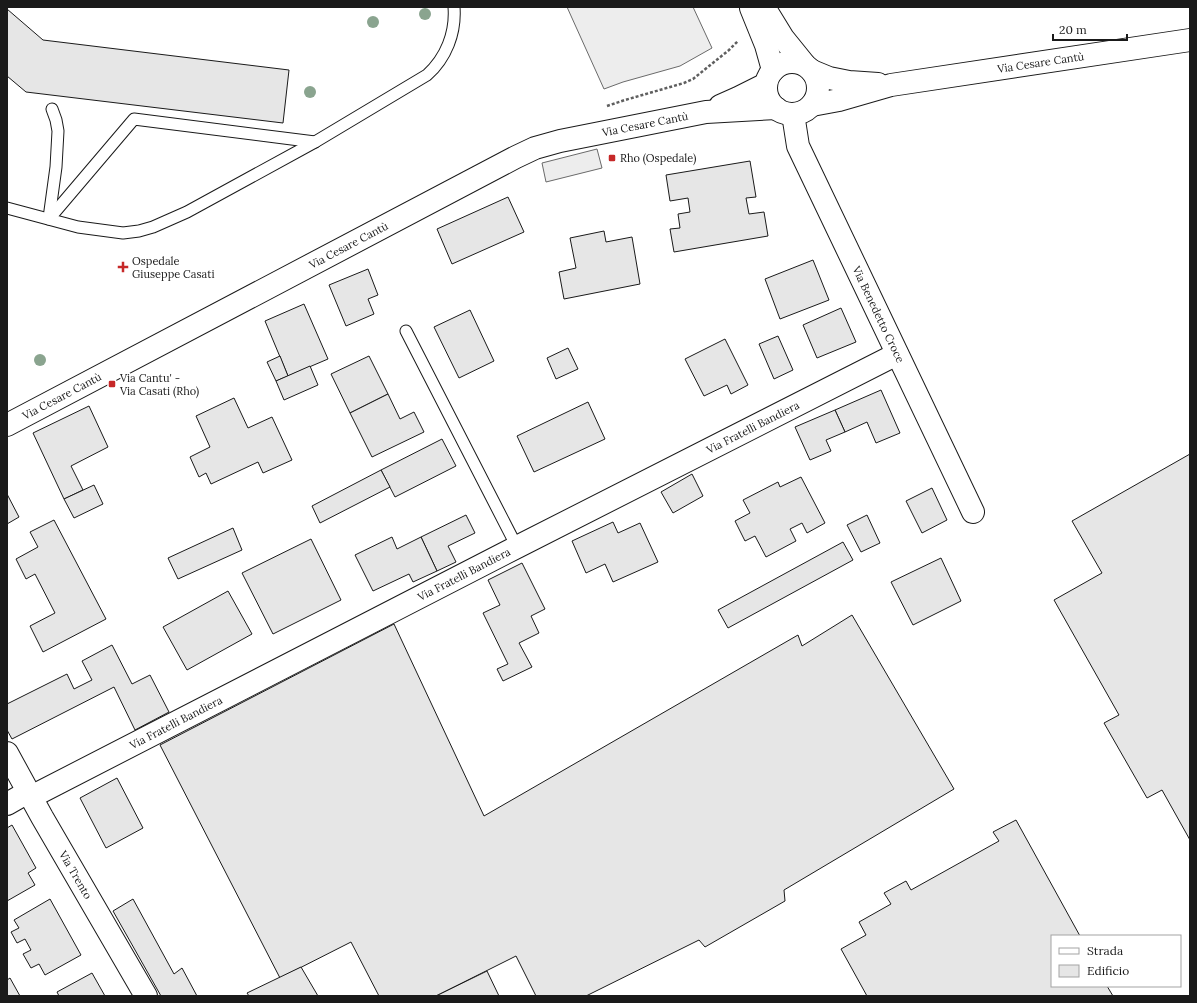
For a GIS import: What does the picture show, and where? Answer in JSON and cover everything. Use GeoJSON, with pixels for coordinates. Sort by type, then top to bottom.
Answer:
{"type":"FeatureCollection","features":[{"type":"Feature","properties":{"kind":"street"},"geometry":{"type":"LineString","coordinates":[[751,7],[766,45],[770,77],[766,93],[770,101],[794,109],[816,99],[818,92],[816,77],[783,38],[764,7]]}},
{"type":"Feature","properties":{"kind":"street","name":"Via Cesare Cantù"},"geometry":{"type":"LineString","coordinates":[[7,425],[508,160],[535,148],[560,141],[706,112],[794,109],[839,100],[891,86],[1190,40]]}},
{"type":"Feature","properties":{"kind":"street"},"geometry":{"type":"LineString","coordinates":[[770,77],[780,65],[787,62],[796,62],[808,67]]}},
{"type":"Feature","properties":{"kind":"street","name":"Via Cesare Cantù"},"geometry":{"type":"LineString","coordinates":[[808,67],[829,78],[850,82],[891,86]]}},
{"type":"Feature","properties":{"kind":"street","name":"Via Cesare Cantù"},"geometry":{"type":"LineString","coordinates":[[706,112],[738,98],[770,77]]}},
{"type":"Feature","properties":{"kind":"street","name":"Via Benedetto Croce"},"geometry":{"type":"LineString","coordinates":[[794,109],[798,146],[973,512]]}},
{"type":"Feature","properties":{"kind":"street","name":"Via Fratelli Bandiera"},"geometry":{"type":"LineString","coordinates":[[7,804],[30,794],[897,354]]}},
{"type":"Feature","properties":{"kind":"street","name":"Via Trento"},"geometry":{"type":"LineString","coordinates":[[7,753],[146,996]]}},
{"type":"Feature","properties":{"kind":"lane"},"geometry":{"type":"LineString","coordinates":[[7,208],[78,227],[124,233],[153,227],[187,212],[315,142],[427,75],[434,69],[445,53],[449,43],[454,23],[454,7]]}},
{"type":"Feature","properties":{"kind":"lane"},"geometry":{"type":"LineString","coordinates":[[48,219],[56,167],[58,131],[52,109]]}},
{"type":"Feature","properties":{"kind":"lane"},"geometry":{"type":"LineString","coordinates":[[48,219],[134,119],[315,142]]}},
{"type":"Feature","properties":{"kind":"lane"},"geometry":{"type":"LineString","coordinates":[[406,331],[517,547]]}},
{"type":"Feature","properties":{"kind":"shaded area"},"geometry":{"type":"Polygon","coordinates":[[[567,7],[693,7],[712,48],[680,66],[604,89],[567,7]]]}},
{"type":"Feature","properties":{"kind":"shaded area"},"geometry":{"type":"Polygon","coordinates":[[[597,149],[602,168],[546,182],[542,163],[597,149]]]}},
{"type":"Feature","properties":{"kind":"building"},"geometry":{"type":"Polygon","coordinates":[[[7,9],[43,40],[289,70],[283,123],[26,92],[7,76],[7,9]]]}},
{"type":"Feature","properties":{"kind":"building"},"geometry":{"type":"Polygon","coordinates":[[[750,161],[756,197],[746,198],[749,214],[764,212],[768,236],[674,252],[670,229],[680,228],[678,214],[690,212],[688,198],[670,201],[666,175],[750,161]]]}},
{"type":"Feature","properties":{"kind":"building"},"geometry":{"type":"Polygon","coordinates":[[[508,197],[524,232],[452,264],[437,229],[508,197]]]}},
{"type":"Feature","properties":{"kind":"building"},"geometry":{"type":"Polygon","coordinates":[[[604,231],[606,242],[632,237],[640,284],[564,299],[559,272],[576,268],[570,238],[604,231]]]}},
{"type":"Feature","properties":{"kind":"building"},"geometry":{"type":"Polygon","coordinates":[[[813,260],[829,300],[780,319],[765,279],[813,260]]]}},
{"type":"Feature","properties":{"kind":"building"},"geometry":{"type":"Polygon","coordinates":[[[368,269],[378,295],[368,299],[374,314],[346,326],[329,285],[368,269]]]}},
{"type":"Feature","properties":{"kind":"building"},"geometry":{"type":"Polygon","coordinates":[[[304,304],[328,359],[288,376],[265,321],[304,304]]]}},
{"type":"Feature","properties":{"kind":"building"},"geometry":{"type":"Polygon","coordinates":[[[841,308],[856,342],[817,358],[803,325],[841,308]]]}},
{"type":"Feature","properties":{"kind":"building"},"geometry":{"type":"Polygon","coordinates":[[[470,310],[494,361],[459,378],[434,327],[470,310]]]}},
{"type":"Feature","properties":{"kind":"building"},"geometry":{"type":"Polygon","coordinates":[[[778,336],[793,370],[774,379],[759,344],[778,336]]]}},
{"type":"Feature","properties":{"kind":"building"},"geometry":{"type":"Polygon","coordinates":[[[725,339],[748,385],[731,394],[727,385],[704,396],[685,359],[725,339]]]}},
{"type":"Feature","properties":{"kind":"building"},"geometry":{"type":"Polygon","coordinates":[[[568,348],[578,369],[556,379],[547,358],[568,348]]]}},
{"type":"Feature","properties":{"kind":"building"},"geometry":{"type":"Polygon","coordinates":[[[280,356],[288,376],[276,381],[267,362],[280,356]]]}},
{"type":"Feature","properties":{"kind":"building"},"geometry":{"type":"Polygon","coordinates":[[[369,356],[388,394],[350,413],[331,374],[369,356]]]}},
{"type":"Feature","properties":{"kind":"building"},"geometry":{"type":"Polygon","coordinates":[[[310,366],[318,385],[284,400],[276,381],[310,366]]]}},
{"type":"Feature","properties":{"kind":"building"},"geometry":{"type":"Polygon","coordinates":[[[881,390],[900,433],[876,443],[867,422],[845,432],[835,410],[881,390]]]}},
{"type":"Feature","properties":{"kind":"building"},"geometry":{"type":"Polygon","coordinates":[[[388,394],[400,419],[414,412],[424,432],[372,457],[350,413],[388,394]]]}},
{"type":"Feature","properties":{"kind":"building"},"geometry":{"type":"Polygon","coordinates":[[[234,398],[248,428],[272,417],[292,460],[263,473],[258,462],[211,484],[206,473],[199,477],[190,457],[210,447],[196,416],[234,398]]]}},
{"type":"Feature","properties":{"kind":"building"},"geometry":{"type":"Polygon","coordinates":[[[588,402],[605,439],[534,472],[517,436],[588,402]]]}},
{"type":"Feature","properties":{"kind":"building"},"geometry":{"type":"Polygon","coordinates":[[[89,406],[108,447],[71,466],[83,490],[64,499],[33,433],[89,406]]]}},
{"type":"Feature","properties":{"kind":"building"},"geometry":{"type":"Polygon","coordinates":[[[835,410],[845,432],[826,440],[831,451],[810,460],[795,427],[835,410]]]}},
{"type":"Feature","properties":{"kind":"building"},"geometry":{"type":"Polygon","coordinates":[[[442,439],[456,466],[395,497],[381,470],[442,439]]]}},
{"type":"Feature","properties":{"kind":"building"},"geometry":{"type":"Polygon","coordinates":[[[1190,454],[1190,840],[1162,790],[1147,798],[1104,723],[1119,715],[1054,600],[1102,573],[1072,521],[1190,454]]]}},
{"type":"Feature","properties":{"kind":"building"},"geometry":{"type":"Polygon","coordinates":[[[381,470],[390,487],[320,523],[312,506],[381,470]]]}},
{"type":"Feature","properties":{"kind":"building"},"geometry":{"type":"Polygon","coordinates":[[[692,474],[703,496],[673,513],[661,492],[692,474]]]}},
{"type":"Feature","properties":{"kind":"building"},"geometry":{"type":"Polygon","coordinates":[[[801,477],[825,523],[807,533],[802,523],[790,529],[796,541],[766,557],[755,536],[745,541],[735,521],[750,513],[743,500],[778,482],[780,487],[801,477]]]}},
{"type":"Feature","properties":{"kind":"building"},"geometry":{"type":"Polygon","coordinates":[[[94,485],[103,504],[74,518],[64,499],[94,485]]]}},
{"type":"Feature","properties":{"kind":"building"},"geometry":{"type":"Polygon","coordinates":[[[932,488],[947,520],[922,533],[906,501],[932,488]]]}},
{"type":"Feature","properties":{"kind":"building"},"geometry":{"type":"Polygon","coordinates":[[[7,494],[19,517],[7,524],[7,494]]]}},
{"type":"Feature","properties":{"kind":"building"},"geometry":{"type":"Polygon","coordinates":[[[466,515],[475,533],[448,546],[456,562],[437,571],[421,537],[466,515]]]}},
{"type":"Feature","properties":{"kind":"building"},"geometry":{"type":"Polygon","coordinates":[[[867,515],[880,543],[861,552],[847,525],[867,515]]]}},
{"type":"Feature","properties":{"kind":"building"},"geometry":{"type":"Polygon","coordinates":[[[54,520],[106,619],[43,652],[30,626],[55,613],[35,574],[26,579],[16,559],[38,547],[30,532],[54,520]]]}},
{"type":"Feature","properties":{"kind":"building"},"geometry":{"type":"Polygon","coordinates":[[[613,522],[618,533],[640,523],[658,562],[613,582],[605,564],[586,573],[572,541],[613,522]]]}},
{"type":"Feature","properties":{"kind":"building"},"geometry":{"type":"Polygon","coordinates":[[[233,528],[242,550],[178,579],[168,558],[233,528]]]}},
{"type":"Feature","properties":{"kind":"building"},"geometry":{"type":"Polygon","coordinates":[[[392,537],[397,549],[421,537],[437,571],[413,582],[409,574],[373,591],[355,555],[392,537]]]}},
{"type":"Feature","properties":{"kind":"building"},"geometry":{"type":"Polygon","coordinates":[[[311,539],[341,600],[273,634],[242,573],[311,539]]]}},
{"type":"Feature","properties":{"kind":"building"},"geometry":{"type":"Polygon","coordinates":[[[843,542],[853,560],[728,628],[718,610],[843,542]]]}},
{"type":"Feature","properties":{"kind":"building"},"geometry":{"type":"Polygon","coordinates":[[[941,558],[961,601],[913,625],[891,582],[941,558]]]}},
{"type":"Feature","properties":{"kind":"building"},"geometry":{"type":"Polygon","coordinates":[[[522,563],[545,609],[531,616],[539,633],[519,643],[532,667],[503,681],[497,669],[508,664],[483,613],[500,605],[488,580],[522,563]]]}},
{"type":"Feature","properties":{"kind":"building"},"geometry":{"type":"Polygon","coordinates":[[[228,591],[252,634],[187,670],[163,627],[228,591]]]}},
{"type":"Feature","properties":{"kind":"building"},"geometry":{"type":"Polygon","coordinates":[[[852,615],[954,789],[784,890],[785,901],[705,947],[699,940],[586,996],[536,996],[516,956],[436,996],[379,996],[351,942],[280,978],[160,745],[394,624],[484,816],[798,635],[802,646],[852,615]]]}},
{"type":"Feature","properties":{"kind":"building"},"geometry":{"type":"Polygon","coordinates":[[[112,645],[132,684],[150,675],[169,712],[135,730],[114,687],[12,739],[7,730],[7,704],[67,674],[74,689],[92,680],[82,661],[112,645]]]}},
{"type":"Feature","properties":{"kind":"building"},"geometry":{"type":"Polygon","coordinates":[[[117,778],[143,828],[106,848],[80,798],[117,778]]]}},
{"type":"Feature","properties":{"kind":"building"},"geometry":{"type":"Polygon","coordinates":[[[1016,820],[1079,935],[1051,935],[1051,987],[1108,987],[1113,996],[867,996],[841,949],[866,935],[859,922],[891,904],[884,893],[906,881],[911,890],[999,841],[993,832],[1016,820]]]}},
{"type":"Feature","properties":{"kind":"building"},"geometry":{"type":"Polygon","coordinates":[[[12,825],[36,868],[28,873],[35,885],[7,901],[7,828],[12,825]]]}},
{"type":"Feature","properties":{"kind":"building"},"geometry":{"type":"Polygon","coordinates":[[[50,899],[81,955],[45,975],[39,964],[31,968],[23,954],[31,950],[25,939],[17,943],[11,932],[19,928],[14,920],[50,899]]]}},
{"type":"Feature","properties":{"kind":"building"},"geometry":{"type":"Polygon","coordinates":[[[133,899],[174,974],[182,968],[197,996],[161,996],[113,911],[133,899]]]}},
{"type":"Feature","properties":{"kind":"building"},"geometry":{"type":"Polygon","coordinates":[[[301,967],[318,996],[249,996],[247,993],[301,967]]]}},
{"type":"Feature","properties":{"kind":"building"},"geometry":{"type":"Polygon","coordinates":[[[487,971],[499,996],[436,996],[487,971]]]}},
{"type":"Feature","properties":{"kind":"building"},"geometry":{"type":"Polygon","coordinates":[[[92,973],[105,996],[59,996],[57,992],[92,973]]]}},
{"type":"Feature","properties":{"kind":"building"},"geometry":{"type":"Polygon","coordinates":[[[10,978],[20,996],[7,996],[7,980],[10,978]]]}},
{"type":"Feature","properties":{"kind":"place","name":"Rho (Ospedale)"},"geometry":{"type":"Point","coordinates":[612,158]}},
{"type":"Feature","properties":{"kind":"place","name":"Ospedale Giuseppe Casati"},"geometry":{"type":"Point","coordinates":[123,267]}},
{"type":"Feature","properties":{"kind":"place","name":"Via Cantu' - Via Casati (Rho)"},"geometry":{"type":"Point","coordinates":[112,384]}}]}
